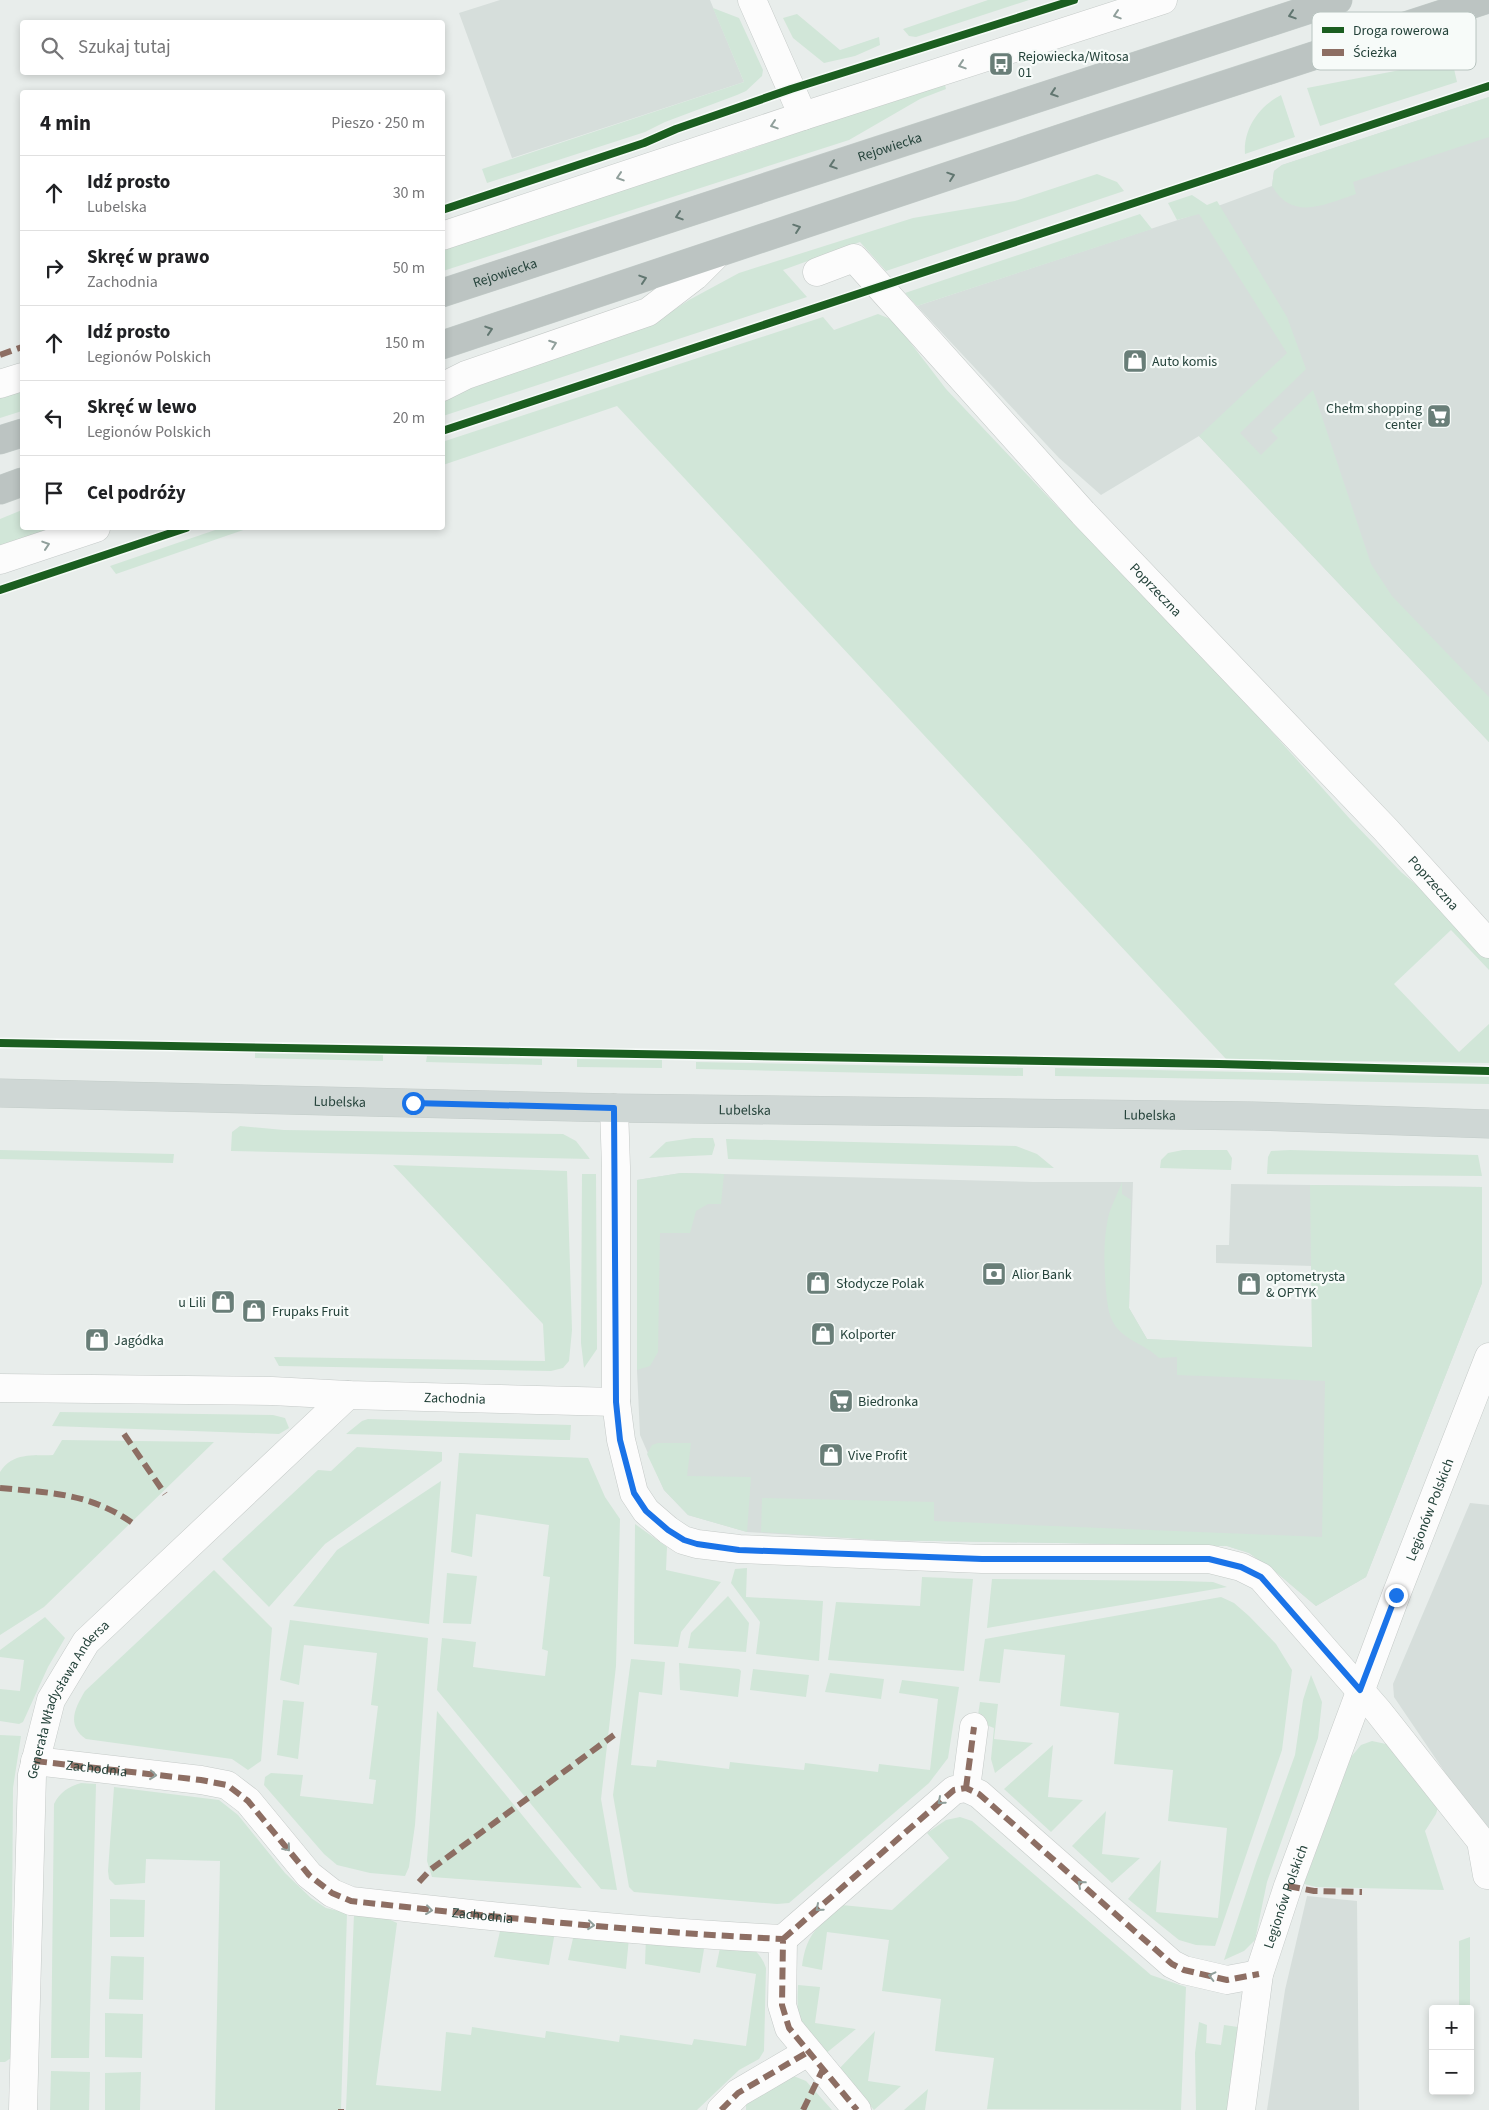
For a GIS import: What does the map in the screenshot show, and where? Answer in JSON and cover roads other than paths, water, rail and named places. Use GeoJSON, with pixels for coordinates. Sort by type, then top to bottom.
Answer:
{"type":"FeatureCollection","features":[{"type":"Feature","properties":{"kind":"highway","name":"Rejowiecka"},"geometry":{"type":"LineString","coordinates":[[445,292],[1338,0]]}},
{"type":"Feature","properties":{"kind":"highway"},"geometry":{"type":"LineString","coordinates":[[1448,12],[1485,0]]}},
{"type":"Feature","properties":{"kind":"highway"},"geometry":{"type":"LineString","coordinates":[[445,344],[1312,56]]}},
{"type":"Feature","properties":{"kind":"highway"},"geometry":{"type":"LineString","coordinates":[[0,440],[20,434]]}},
{"type":"Feature","properties":{"kind":"highway"},"geometry":{"type":"LineString","coordinates":[[0,490],[20,483]]}},
{"type":"Feature","properties":{"kind":"main road","name":"Lubelska"},"geometry":{"type":"LineString","coordinates":[[0,1093],[614,1108],[1264,1116],[1489,1124]]}},
{"type":"Feature","properties":{"kind":"street"},"geometry":{"type":"LineString","coordinates":[[752,0],[803,116]]}},
{"type":"Feature","properties":{"kind":"street"},"geometry":{"type":"LineString","coordinates":[[445,235],[803,116],[1163,0]]}},
{"type":"Feature","properties":{"kind":"street"},"geometry":{"type":"LineString","coordinates":[[445,386],[466,375],[648,312],[695,276],[716,255]]}},
{"type":"Feature","properties":{"kind":"street","name":"Poprzeczna"},"geometry":{"type":"LineString","coordinates":[[818,272],[854,258],[1083,514],[1386,830],[1489,944]]}},
{"type":"Feature","properties":{"kind":"street"},"geometry":{"type":"LineString","coordinates":[[0,384],[20,378]]}},
{"type":"Feature","properties":{"kind":"street"},"geometry":{"type":"LineString","coordinates":[[0,560],[90,530]]}},
{"type":"Feature","properties":{"kind":"street"},"geometry":{"type":"LineString","coordinates":[[614,1108],[616,1402],[620,1440],[634,1493],[646,1511],[668,1530],[684,1540],[697,1544],[739,1550],[982,1559],[1209,1559],[1241,1567],[1261,1577],[1360,1690],[1482,1841],[1487,1875],[1489,1876]]}},
{"type":"Feature","properties":{"kind":"street","name":"Legionów Polskich"},"geometry":{"type":"LineString","coordinates":[[1241,2110],[1259,1974],[1288,1886],[1360,1690],[1489,1357]]}},
{"type":"Feature","properties":{"kind":"street","name":"Zachodnia"},"geometry":{"type":"LineString","coordinates":[[0,1388],[272,1391],[348,1395],[616,1402]]}},
{"type":"Feature","properties":{"kind":"street","name":"Generała Władysława Andersa"},"geometry":{"type":"LineString","coordinates":[[23,2110],[32,1776],[50,1700],[86,1642],[348,1395]]}},
{"type":"Feature","properties":{"kind":"street"},"geometry":{"type":"LineString","coordinates":[[966,1788],[974,1727]]}},
{"type":"Feature","properties":{"kind":"street","name":"Zachodnia"},"geometry":{"type":"LineString","coordinates":[[35,1761],[201,1780],[227,1785],[248,1801],[309,1875],[332,1893],[351,1901],[490,1917],[714,1936],[783,1939]]}},
{"type":"Feature","properties":{"kind":"street"},"geometry":{"type":"LineString","coordinates":[[857,2110],[789,2028],[782,2006],[783,1939],[954,1790],[966,1788],[979,1794],[1172,1964],[1184,1970],[1227,1980],[1259,1974]]}},
{"type":"Feature","properties":{"kind":"street"},"geometry":{"type":"LineString","coordinates":[[721,2110],[738,2093],[808,2052]]}},
{"type":"Feature","properties":{"kind":"place","name":"Rejowiecka/Witosa 01"},"geometry":{"type":"Point","coordinates":[1001,64]}},
{"type":"Feature","properties":{"kind":"place","name":"Auto komis"},"geometry":{"type":"Point","coordinates":[1135,361]}},
{"type":"Feature","properties":{"kind":"place","name":"Chełm shopping center"},"geometry":{"type":"Point","coordinates":[1439,416]}},
{"type":"Feature","properties":{"kind":"place","name":"Alior Bank"},"geometry":{"type":"Point","coordinates":[994,1274]}},
{"type":"Feature","properties":{"kind":"place","name":"Słodycze Polak"},"geometry":{"type":"Point","coordinates":[818,1283]}},
{"type":"Feature","properties":{"kind":"place","name":"optometrysta & OPTYK"},"geometry":{"type":"Point","coordinates":[1249,1284]}},
{"type":"Feature","properties":{"kind":"place","name":"u Lili"},"geometry":{"type":"Point","coordinates":[223,1302]}},
{"type":"Feature","properties":{"kind":"place","name":"Frupaks Fruit"},"geometry":{"type":"Point","coordinates":[254,1311]}},
{"type":"Feature","properties":{"kind":"place","name":"Kolporter"},"geometry":{"type":"Point","coordinates":[823,1334]}},
{"type":"Feature","properties":{"kind":"place","name":"Jagódka"},"geometry":{"type":"Point","coordinates":[97,1340]}},
{"type":"Feature","properties":{"kind":"place","name":"Biedronka"},"geometry":{"type":"Point","coordinates":[841,1401]}},
{"type":"Feature","properties":{"kind":"place","name":"Vive Profit"},"geometry":{"type":"Point","coordinates":[831,1455]}}]}
